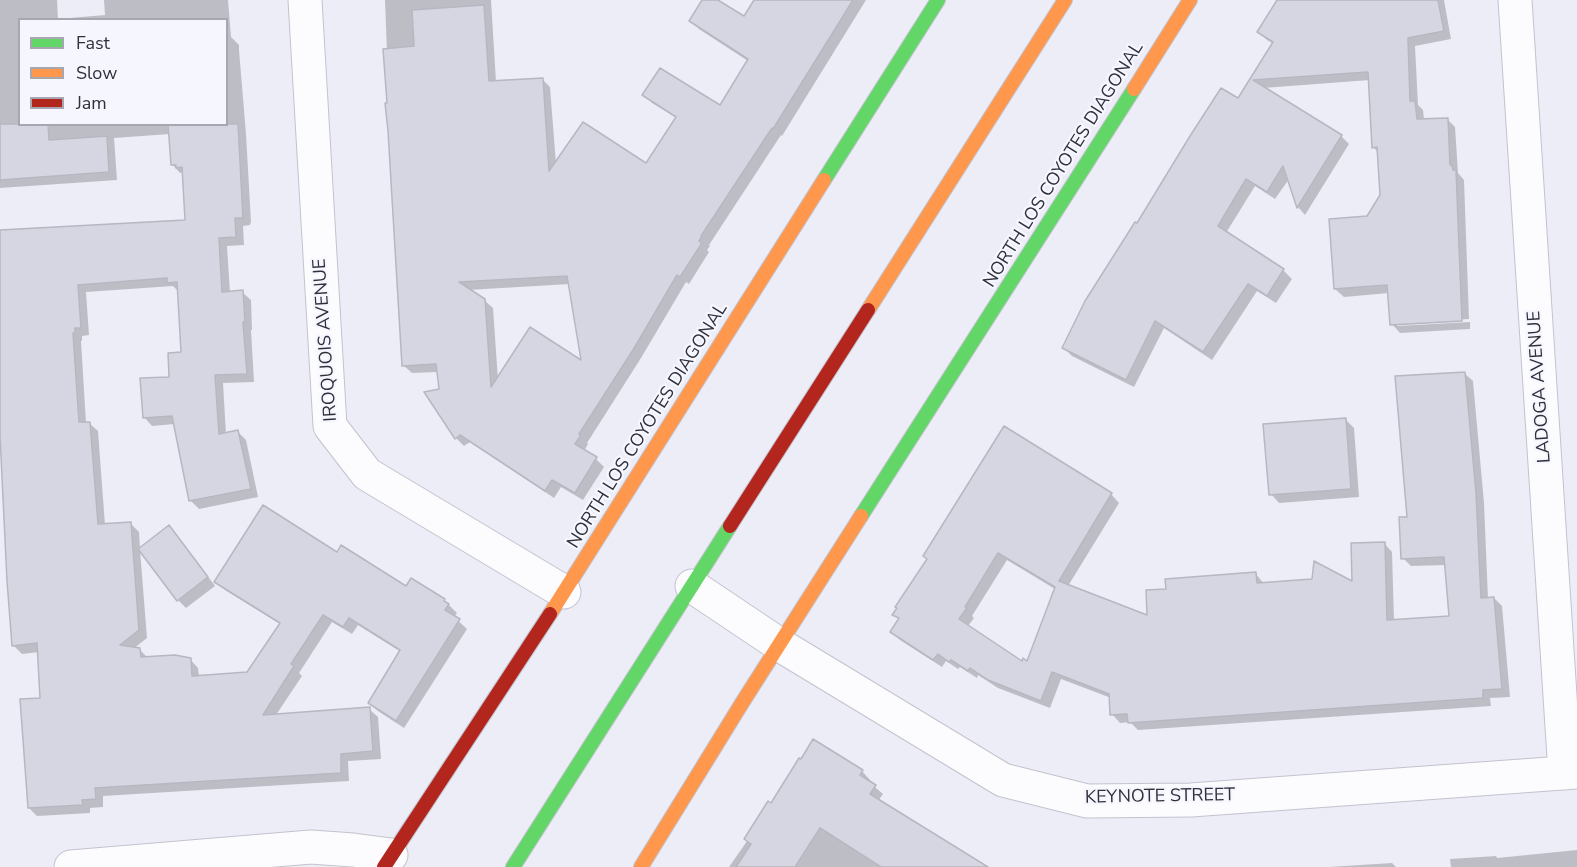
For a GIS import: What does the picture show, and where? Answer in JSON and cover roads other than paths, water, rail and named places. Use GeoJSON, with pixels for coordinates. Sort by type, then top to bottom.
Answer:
{"type":"FeatureCollection","features":[{"type":"Feature","properties":{"kind":"street","name":"IROQUOIS AVENUE"},"geometry":{"type":"LineString","coordinates":[[305,0],[330,426],[367,474],[564,591]]}},
{"type":"Feature","properties":{"kind":"street","name":"NORTH LOS COYOTES DIAGONAL"},"geometry":{"type":"LineString","coordinates":[[388,861],[564,591],[938,0]]}},
{"type":"Feature","properties":{"kind":"street"},"geometry":{"type":"LineString","coordinates":[[513,867],[1065,0]]}},
{"type":"Feature","properties":{"kind":"street","name":"NORTH LOS COYOTES DIAGONAL"},"geometry":{"type":"LineString","coordinates":[[641,867],[1190,0]]}},
{"type":"Feature","properties":{"kind":"street","name":"LADOGA AVENUE"},"geometry":{"type":"LineString","coordinates":[[1515,0],[1571,773]]}},
{"type":"Feature","properties":{"kind":"street","name":"KEYNOTE STREET"},"geometry":{"type":"LineString","coordinates":[[692,585],[780,645],[1003,780],[1087,801],[1191,800],[1571,773]]}},
{"type":"Feature","properties":{"kind":"street"},"geometry":{"type":"LineString","coordinates":[[71,867],[310,847],[353,850],[388,861]]}}]}
